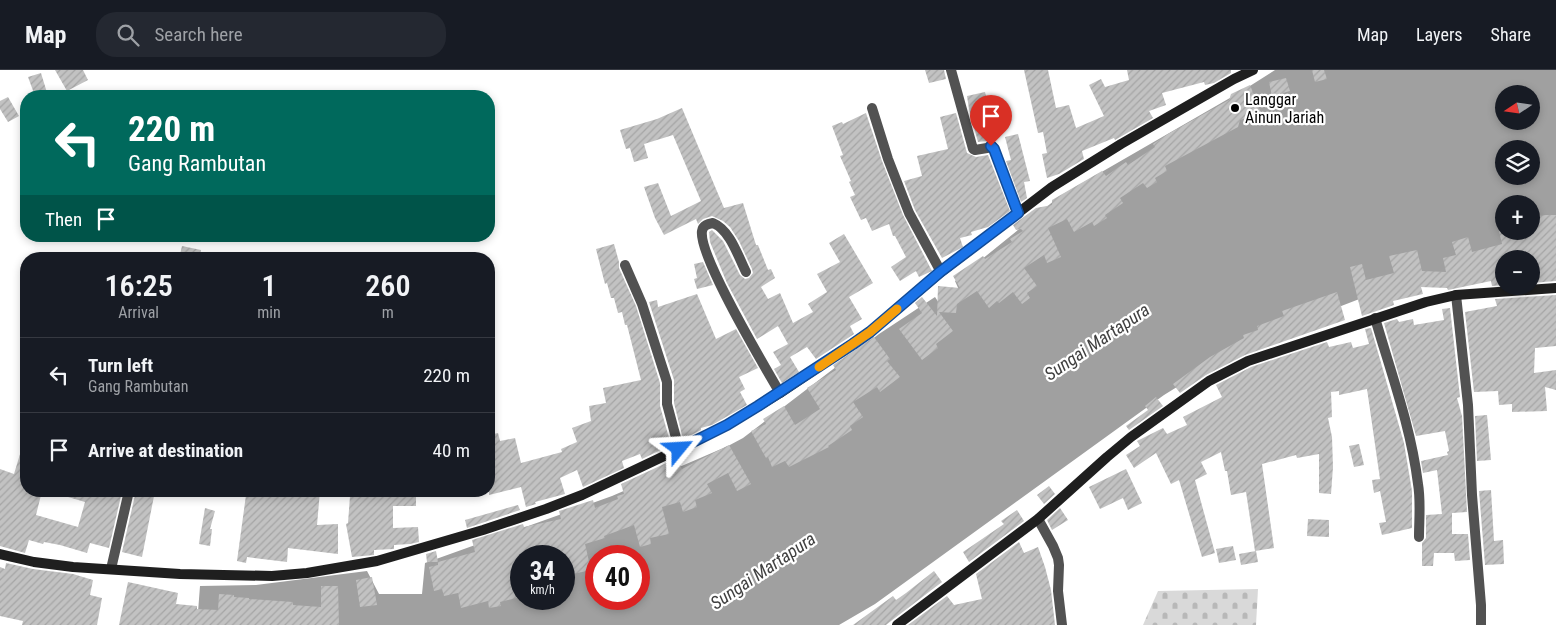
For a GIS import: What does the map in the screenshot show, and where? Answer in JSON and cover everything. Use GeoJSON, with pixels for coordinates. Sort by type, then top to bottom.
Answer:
{"type":"FeatureCollection","features":[{"type":"Feature","properties":{"kind":"street"},"geometry":{"type":"LineString","coordinates":[[951,70],[973,149],[993,147],[1018,213]]}},
{"type":"Feature","properties":{"kind":"street"},"geometry":{"type":"LineString","coordinates":[[0,554],[34,562],[111,569],[180,574],[272,576],[307,573],[377,561],[546,510],[582,495],[727,425],[780,393],[870,332],[940,272],[1052,187],[1121,144],[1253,70]]}},
{"type":"Feature","properties":{"kind":"street"},"geometry":{"type":"LineString","coordinates":[[872,108],[888,159],[909,213],[940,272]]}},
{"type":"Feature","properties":{"kind":"street"},"geometry":{"type":"LineString","coordinates":[[746,272],[722,228],[713,223],[706,224],[702,229],[703,239],[716,276],[780,393]]}},
{"type":"Feature","properties":{"kind":"street"},"geometry":{"type":"LineString","coordinates":[[625,266],[644,311],[667,382],[667,404],[679,449]]}},
{"type":"Feature","properties":{"kind":"street"},"geometry":{"type":"LineString","coordinates":[[897,625],[1038,519],[1107,457],[1209,381],[1248,361],[1375,318],[1456,295],[1556,288]]}},
{"type":"Feature","properties":{"kind":"street"},"geometry":{"type":"LineString","coordinates":[[1456,295],[1468,405],[1481,625]]}},
{"type":"Feature","properties":{"kind":"street"},"geometry":{"type":"LineString","coordinates":[[1375,318],[1400,398],[1416,470],[1419,487],[1419,537]]}},
{"type":"Feature","properties":{"kind":"street"},"geometry":{"type":"LineString","coordinates":[[111,569],[127,497]]}},
{"type":"Feature","properties":{"kind":"street"},"geometry":{"type":"LineString","coordinates":[[1038,519],[1058,558],[1058,591],[1062,625]]}},
{"type":"Feature","properties":{"kind":"green space"},"geometry":{"type":"Polygon","coordinates":[[[1258,589],[1256,625],[1143,625],[1158,591],[1258,589]]]}},
{"type":"Feature","properties":{"kind":"water","name":"Sungai Martapura"},"geometry":{"type":"Polygon","coordinates":[[[1275,70],[1556,70],[1556,264],[1540,261],[1540,250],[1495,250],[1495,268],[1406,281],[1253,340],[1164,395],[875,604],[839,625],[197,625],[200,586],[256,585],[367,571],[379,594],[422,594],[425,563],[612,496],[728,446],[743,438],[879,334],[935,297],[945,312],[963,299],[955,281],[1060,196],[1275,70]]]}},
{"type":"Feature","properties":{"kind":"building"},"geometry":{"type":"Polygon","coordinates":[[[55,70],[83,70],[88,80],[66,90],[55,70]]]}},
{"type":"Feature","properties":{"kind":"building"},"geometry":{"type":"Polygon","coordinates":[[[925,70],[944,70],[946,79],[929,83],[925,70]]]}},
{"type":"Feature","properties":{"kind":"building"},"geometry":{"type":"Polygon","coordinates":[[[1024,70],[1048,70],[1056,108],[1069,105],[1076,128],[1104,116],[1089,85],[1101,79],[1105,87],[1129,80],[1127,70],[1231,70],[1231,73],[1214,83],[1205,85],[1204,82],[1162,93],[1166,105],[1149,111],[1153,118],[1115,140],[1114,138],[1082,151],[1084,159],[1059,174],[1047,178],[1042,154],[1047,153],[1043,132],[1038,133],[1024,70]]]}},
{"type":"Feature","properties":{"kind":"building"},"geometry":{"type":"Polygon","coordinates":[[[1312,70],[1324,70],[1327,79],[1315,82],[1312,70]]]}},
{"type":"Feature","properties":{"kind":"building"},"geometry":{"type":"Polygon","coordinates":[[[41,73],[46,90],[33,90],[28,77],[41,73]]]}},
{"type":"Feature","properties":{"kind":"building"},"geometry":{"type":"Polygon","coordinates":[[[1286,78],[1290,91],[1272,96],[1269,82],[1286,78]]]}},
{"type":"Feature","properties":{"kind":"building"},"geometry":{"type":"Polygon","coordinates":[[[1250,85],[1261,113],[1240,120],[1238,127],[1165,166],[1167,171],[1155,178],[1157,182],[1147,188],[1143,183],[1120,198],[1123,203],[1105,215],[1107,218],[1094,226],[1092,222],[1074,232],[1067,219],[1048,228],[1061,257],[1047,263],[1044,255],[1024,268],[1037,286],[1027,293],[1030,298],[1022,304],[1013,292],[989,308],[977,291],[957,304],[956,313],[939,312],[953,331],[936,344],[938,348],[922,360],[899,329],[922,313],[915,303],[922,297],[937,316],[938,286],[960,288],[953,276],[983,256],[985,259],[1012,242],[1010,239],[1023,231],[1021,229],[1016,230],[1013,225],[1036,208],[1052,205],[1052,200],[1102,171],[1106,176],[1126,162],[1128,165],[1155,147],[1153,144],[1168,134],[1229,100],[1231,94],[1250,85]]]}},
{"type":"Feature","properties":{"kind":"building"},"geometry":{"type":"Polygon","coordinates":[[[985,92],[995,140],[978,142],[967,96],[985,92]]]}},
{"type":"Feature","properties":{"kind":"building"},"geometry":{"type":"Polygon","coordinates":[[[8,97],[19,116],[8,122],[0,109],[0,101],[8,97]]]}},
{"type":"Feature","properties":{"kind":"building"},"geometry":{"type":"Polygon","coordinates":[[[682,108],[724,208],[743,203],[756,245],[758,245],[768,270],[771,269],[775,278],[761,287],[768,299],[780,293],[793,323],[813,312],[808,304],[827,292],[817,274],[840,262],[829,243],[844,234],[873,283],[849,297],[862,319],[850,326],[854,334],[816,359],[807,347],[790,357],[799,372],[782,383],[774,369],[781,365],[773,352],[788,344],[778,326],[757,339],[727,283],[710,242],[709,232],[712,230],[723,241],[740,275],[745,279],[749,278],[753,273],[752,269],[730,227],[712,216],[703,219],[698,224],[696,219],[664,235],[655,218],[644,187],[658,183],[671,216],[701,201],[673,135],[644,144],[648,158],[634,162],[630,148],[626,149],[620,130],[657,119],[682,108]]]}},
{"type":"Feature","properties":{"kind":"building"},"geometry":{"type":"Polygon","coordinates":[[[866,113],[903,215],[932,271],[919,277],[916,271],[900,281],[891,267],[906,257],[895,236],[893,236],[889,224],[872,231],[866,218],[861,220],[850,197],[855,195],[840,156],[843,155],[832,126],[842,122],[843,124],[866,113]]]}},
{"type":"Feature","properties":{"kind":"building"},"geometry":{"type":"Polygon","coordinates":[[[956,113],[967,153],[976,157],[988,155],[1010,211],[988,227],[971,232],[972,235],[960,238],[963,247],[942,258],[915,210],[904,181],[922,176],[917,156],[948,149],[940,117],[956,113]]]}},
{"type":"Feature","properties":{"kind":"building"},"geometry":{"type":"Polygon","coordinates":[[[1018,134],[1030,181],[1024,182],[1027,198],[1021,202],[1006,161],[1011,160],[1005,137],[1018,134]]]}},
{"type":"Feature","properties":{"kind":"building"},"geometry":{"type":"Polygon","coordinates":[[[1556,215],[1556,281],[1540,282],[1540,250],[1495,250],[1495,286],[1492,286],[1491,281],[1448,290],[1447,288],[1421,287],[1423,294],[1393,301],[1394,305],[1362,316],[1350,267],[1362,264],[1366,280],[1394,273],[1389,256],[1417,250],[1422,271],[1446,272],[1443,258],[1456,255],[1452,242],[1468,237],[1472,252],[1502,244],[1501,240],[1540,240],[1540,216],[1556,215]]]}},
{"type":"Feature","properties":{"kind":"building"},"geometry":{"type":"Polygon","coordinates":[[[614,244],[619,268],[636,306],[660,383],[660,406],[671,445],[642,459],[640,454],[622,461],[624,468],[583,487],[577,470],[560,478],[565,494],[535,502],[536,504],[526,507],[521,487],[495,494],[495,434],[498,433],[500,441],[515,438],[521,463],[562,452],[561,449],[577,442],[572,428],[591,421],[589,406],[606,403],[603,388],[641,380],[627,325],[625,325],[622,312],[618,313],[614,298],[611,298],[607,283],[605,284],[596,249],[614,244]]]}},
{"type":"Feature","properties":{"kind":"building"},"geometry":{"type":"Polygon","coordinates":[[[182,246],[201,250],[201,252],[181,252],[182,246]]]}},
{"type":"Feature","properties":{"kind":"building"},"geometry":{"type":"Polygon","coordinates":[[[703,262],[713,285],[697,289],[694,279],[697,278],[694,264],[703,262]]]}},
{"type":"Feature","properties":{"kind":"building"},"geometry":{"type":"Polygon","coordinates":[[[1337,292],[1345,320],[1245,355],[1206,375],[1180,393],[1173,384],[1210,357],[1244,338],[1243,335],[1258,330],[1257,326],[1284,316],[1282,311],[1337,292]]]}},
{"type":"Feature","properties":{"kind":"building"},"geometry":{"type":"Polygon","coordinates":[[[697,294],[716,339],[736,329],[758,368],[739,377],[745,389],[740,392],[747,405],[683,439],[674,403],[674,380],[649,302],[657,300],[658,307],[697,294]]]}},
{"type":"Feature","properties":{"kind":"building"},"geometry":{"type":"Polygon","coordinates":[[[1556,295],[1556,346],[1535,348],[1534,373],[1556,370],[1556,390],[1545,387],[1547,411],[1512,412],[1512,404],[1499,405],[1498,391],[1474,392],[1465,312],[1497,306],[1495,299],[1556,295]]]}},
{"type":"Feature","properties":{"kind":"building"},"geometry":{"type":"Polygon","coordinates":[[[1450,308],[1460,397],[1457,398],[1462,416],[1467,512],[1452,513],[1452,534],[1468,534],[1470,560],[1455,561],[1454,553],[1434,553],[1433,566],[1422,566],[1422,543],[1426,538],[1426,515],[1442,514],[1437,470],[1423,473],[1421,461],[1448,455],[1447,452],[1449,451],[1445,431],[1416,436],[1384,323],[1397,319],[1399,322],[1413,319],[1414,325],[1444,320],[1442,309],[1450,308]]]}},
{"type":"Feature","properties":{"kind":"building"},"geometry":{"type":"Polygon","coordinates":[[[1371,328],[1404,443],[1412,491],[1412,528],[1382,535],[1379,523],[1386,522],[1380,491],[1374,493],[1372,480],[1380,479],[1367,389],[1339,395],[1339,391],[1331,392],[1332,417],[1328,418],[1332,437],[1333,467],[1331,494],[1319,493],[1319,454],[1297,458],[1296,455],[1262,464],[1274,548],[1255,551],[1246,492],[1231,495],[1227,471],[1225,471],[1221,452],[1201,462],[1207,474],[1195,480],[1215,553],[1202,557],[1179,480],[1171,484],[1156,453],[1134,468],[1126,455],[1140,446],[1137,441],[1163,428],[1167,434],[1187,425],[1183,417],[1222,397],[1216,385],[1251,367],[1327,342],[1329,347],[1351,342],[1353,348],[1369,344],[1365,329],[1371,328]]]}},
{"type":"Feature","properties":{"kind":"building"},"geometry":{"type":"Polygon","coordinates":[[[874,337],[890,359],[887,361],[900,377],[880,392],[877,387],[853,402],[863,417],[850,426],[852,430],[829,447],[789,467],[785,461],[772,467],[768,457],[766,458],[751,431],[766,424],[763,419],[784,406],[795,425],[820,409],[807,388],[836,370],[833,365],[874,337]]]}},
{"type":"Feature","properties":{"kind":"building"},"geometry":{"type":"Polygon","coordinates":[[[1156,397],[1163,406],[1129,430],[1126,426],[1148,410],[1145,406],[1156,397]]]}},
{"type":"Feature","properties":{"kind":"building"},"geometry":{"type":"Polygon","coordinates":[[[1487,415],[1491,460],[1477,461],[1475,416],[1487,415]]]}},
{"type":"Feature","properties":{"kind":"building"},"geometry":{"type":"Polygon","coordinates":[[[1359,444],[1364,465],[1354,467],[1349,446],[1359,444]]]}},
{"type":"Feature","properties":{"kind":"building"},"geometry":{"type":"Polygon","coordinates":[[[729,445],[751,484],[737,491],[728,473],[707,484],[712,493],[695,500],[697,507],[683,512],[680,502],[662,507],[669,534],[650,538],[651,544],[639,545],[634,525],[604,536],[605,538],[585,544],[585,571],[575,574],[575,545],[510,545],[510,600],[500,602],[501,606],[489,608],[488,601],[461,608],[458,593],[444,596],[442,589],[434,591],[429,567],[438,565],[438,562],[475,552],[472,540],[523,524],[524,527],[561,519],[559,511],[593,500],[595,508],[618,499],[617,496],[624,494],[621,484],[677,458],[682,469],[729,445]]]}},
{"type":"Feature","properties":{"kind":"building"},"geometry":{"type":"Polygon","coordinates":[[[20,454],[20,497],[40,497],[36,515],[78,527],[85,502],[68,497],[121,497],[109,548],[90,543],[87,553],[60,545],[44,542],[43,544],[29,540],[25,553],[0,546],[0,469],[14,474],[20,454]]]}},
{"type":"Feature","properties":{"kind":"building"},"geometry":{"type":"Polygon","coordinates":[[[1126,469],[1142,503],[1128,510],[1123,498],[1100,509],[1089,487],[1126,469]]]}},
{"type":"Feature","properties":{"kind":"building"},"geometry":{"type":"Polygon","coordinates":[[[1049,486],[1055,494],[1044,504],[1037,495],[1049,486]]]}},
{"type":"Feature","properties":{"kind":"building"},"geometry":{"type":"Polygon","coordinates":[[[1491,490],[1494,541],[1503,540],[1504,564],[1485,565],[1479,491],[1491,490]]]}},
{"type":"Feature","properties":{"kind":"building"},"geometry":{"type":"Polygon","coordinates":[[[135,497],[154,497],[142,557],[122,552],[135,497]]]}},
{"type":"Feature","properties":{"kind":"building"},"geometry":{"type":"Polygon","coordinates":[[[246,497],[319,497],[317,525],[338,524],[338,554],[288,548],[287,562],[247,557],[246,563],[237,561],[246,497]]]}},
{"type":"Feature","properties":{"kind":"building"},"geometry":{"type":"Polygon","coordinates":[[[350,497],[416,497],[416,506],[393,506],[393,528],[418,527],[419,542],[394,545],[394,549],[374,550],[374,555],[352,557],[346,524],[348,523],[350,497]]]}},
{"type":"Feature","properties":{"kind":"building"},"geometry":{"type":"Polygon","coordinates":[[[518,505],[520,510],[467,528],[465,520],[518,505]]]}},
{"type":"Feature","properties":{"kind":"building"},"geometry":{"type":"Polygon","coordinates":[[[205,508],[215,511],[210,529],[212,529],[210,546],[199,544],[205,508]]]}},
{"type":"Feature","properties":{"kind":"building"},"geometry":{"type":"Polygon","coordinates":[[[1060,508],[1068,520],[1052,530],[1047,520],[1060,508]]]}},
{"type":"Feature","properties":{"kind":"building"},"geometry":{"type":"Polygon","coordinates":[[[1017,510],[1024,521],[969,562],[963,552],[1004,524],[1001,521],[1017,510]]]}},
{"type":"Feature","properties":{"kind":"building"},"geometry":{"type":"Polygon","coordinates":[[[1308,519],[1329,520],[1329,537],[1307,536],[1308,519]]]}},
{"type":"Feature","properties":{"kind":"building"},"geometry":{"type":"Polygon","coordinates":[[[1019,542],[1024,553],[1038,547],[1051,590],[1055,625],[908,625],[947,596],[954,605],[982,599],[976,574],[1019,542]]]}},
{"type":"Feature","properties":{"kind":"building"},"geometry":{"type":"Polygon","coordinates":[[[1233,546],[1236,560],[1219,563],[1216,549],[1233,546]]]}},
{"type":"Feature","properties":{"kind":"building"},"geometry":{"type":"Polygon","coordinates":[[[436,551],[438,562],[427,562],[426,554],[436,551]]]}},
{"type":"Feature","properties":{"kind":"building"},"geometry":{"type":"Polygon","coordinates":[[[1256,551],[1258,562],[1241,565],[1239,554],[1256,551]]]}},
{"type":"Feature","properties":{"kind":"building"},"geometry":{"type":"Polygon","coordinates":[[[6,563],[33,569],[73,574],[93,580],[90,595],[102,598],[97,625],[22,625],[23,621],[0,616],[0,567],[5,569],[6,563]]]}},
{"type":"Feature","properties":{"kind":"building"},"geometry":{"type":"Polygon","coordinates":[[[934,571],[942,582],[886,625],[853,625],[893,596],[896,600],[934,571]]]}},
{"type":"Feature","properties":{"kind":"building"},"geometry":{"type":"Polygon","coordinates":[[[372,577],[377,605],[360,607],[356,580],[372,577]]]}},
{"type":"Feature","properties":{"kind":"building"},"geometry":{"type":"Polygon","coordinates":[[[128,582],[178,593],[176,604],[197,606],[197,609],[218,610],[219,594],[249,599],[293,602],[293,605],[321,607],[321,586],[338,586],[339,625],[119,625],[128,582]]]}},
{"type":"Feature","properties":{"kind":"slow traffic"},"geometry":{"type":"LineString","coordinates":[[819,367],[870,332],[897,309]]}},
{"type":"Feature","properties":{"kind":"place","name":"Langgar Ainun Jariah"},"geometry":{"type":"Point","coordinates":[1235,108]}},
{"type":"Feature","properties":{"kind":"route"},"geometry":{"type":"LineString","coordinates":[[679,449],[727,425],[780,393],[853,344],[870,332],[940,272],[1018,213],[994,149],[991,146]]}}]}
